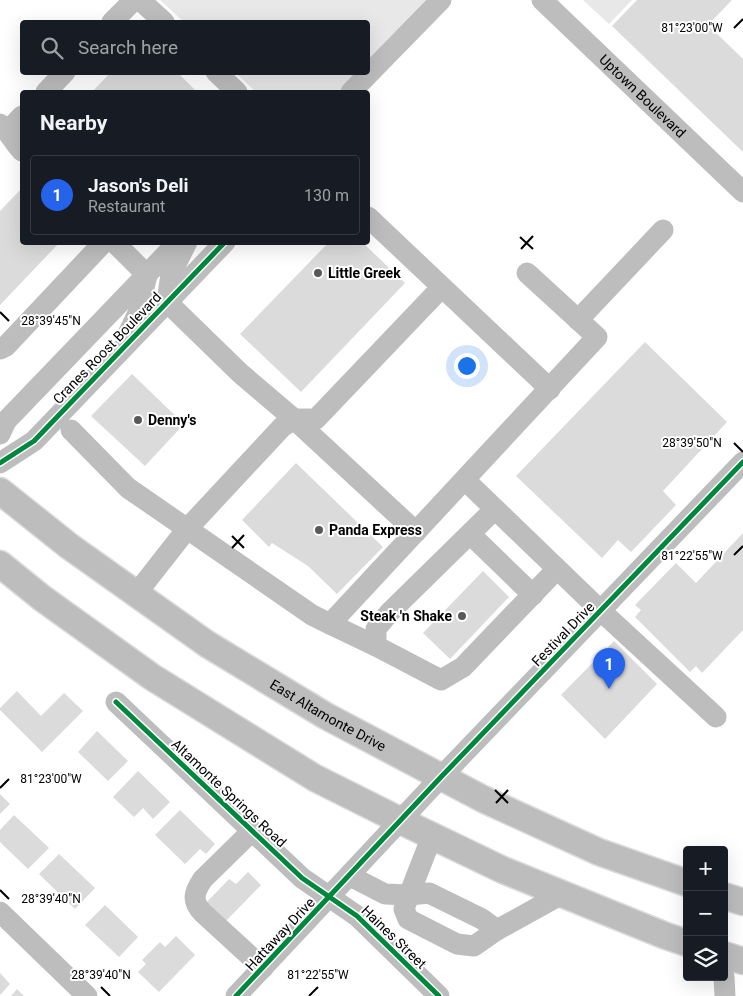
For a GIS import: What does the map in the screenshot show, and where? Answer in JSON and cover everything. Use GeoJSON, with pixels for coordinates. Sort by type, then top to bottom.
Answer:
{"type":"FeatureCollection","features":[{"type":"Feature","properties":{"kind":"main road","name":"East Altamonte Drive"},"geometry":{"type":"LineString","coordinates":[[0,491],[70,546],[207,644],[317,710],[483,799],[599,852],[683,882]]}},
{"type":"Feature","properties":{"kind":"main road"},"geometry":{"type":"LineString","coordinates":[[0,564],[42,598],[152,677],[315,778],[503,870],[683,942]]}},
{"type":"Feature","properties":{"kind":"main road"},"geometry":{"type":"LineString","coordinates":[[728,897],[743,902]]}},
{"type":"Feature","properties":{"kind":"main road"},"geometry":{"type":"LineString","coordinates":[[728,956],[743,961]]}},
{"type":"Feature","properties":{"kind":"street"},"geometry":{"type":"LineString","coordinates":[[114,20],[134,0]]}},
{"type":"Feature","properties":{"kind":"street"},"geometry":{"type":"LineString","coordinates":[[140,0],[162,20]]}},
{"type":"Feature","properties":{"kind":"street"},"geometry":{"type":"LineString","coordinates":[[370,73],[441,0]]}},
{"type":"Feature","properties":{"kind":"street","name":"Uptown Boulevard"},"geometry":{"type":"LineString","coordinates":[[542,0],[743,192]]}},
{"type":"Feature","properties":{"kind":"street"},"geometry":{"type":"LineString","coordinates":[[48,90],[62,75]]}},
{"type":"Feature","properties":{"kind":"street"},"geometry":{"type":"LineString","coordinates":[[219,75],[235,90]]}},
{"type":"Feature","properties":{"kind":"street"},"geometry":{"type":"LineString","coordinates":[[353,90],[368,75]]}},
{"type":"Feature","properties":{"kind":"street"},"geometry":{"type":"LineString","coordinates":[[10,124],[14,144],[20,149]]}},
{"type":"Feature","properties":{"kind":"street"},"geometry":{"type":"LineString","coordinates":[[370,219],[550,389]]}},
{"type":"Feature","properties":{"kind":"street"},"geometry":{"type":"LineString","coordinates":[[578,320],[663,230]]}},
{"type":"Feature","properties":{"kind":"street"},"geometry":{"type":"LineString","coordinates":[[0,349],[6,346],[101,245]]}},
{"type":"Feature","properties":{"kind":"street"},"geometry":{"type":"LineString","coordinates":[[117,245],[146,275],[138,313],[120,351]]}},
{"type":"Feature","properties":{"kind":"street","name":"Cranes Roost Boulevard"},"geometry":{"type":"LineString","coordinates":[[0,434],[6,421],[175,245]]}},
{"type":"Feature","properties":{"kind":"street"},"geometry":{"type":"LineString","coordinates":[[186,245],[171,274],[167,302],[240,373],[294,419],[416,532]]}},
{"type":"Feature","properties":{"kind":"street","name":"Cranes Roost Boulevard"},"geometry":{"type":"LineString","coordinates":[[0,463],[34,442],[222,245]]}},
{"type":"Feature","properties":{"kind":"street"},"geometry":{"type":"LineString","coordinates":[[330,624],[597,338],[527,273]]}},
{"type":"Feature","properties":{"kind":"street"},"geometry":{"type":"LineString","coordinates":[[136,594],[187,529],[282,427],[294,419],[316,419],[442,287]]}},
{"type":"Feature","properties":{"kind":"street"},"geometry":{"type":"LineString","coordinates":[[71,430],[128,488],[312,615],[441,680],[463,667],[557,569]]}},
{"type":"Feature","properties":{"kind":"street","name":"Festival Drive"},"geometry":{"type":"LineString","coordinates":[[401,821],[743,462]]}},
{"type":"Feature","properties":{"kind":"street"},"geometry":{"type":"LineString","coordinates":[[465,480],[601,611],[716,717]]}},
{"type":"Feature","properties":{"kind":"street"},"geometry":{"type":"LineString","coordinates":[[376,646],[376,629],[389,613],[496,509]]}},
{"type":"Feature","properties":{"kind":"street"},"geometry":{"type":"LineString","coordinates":[[470,534],[533,595]]}},
{"type":"Feature","properties":{"kind":"street","name":"Altamonte Springs Road"},"geometry":{"type":"LineString","coordinates":[[116,702],[305,881],[330,896]]}},
{"type":"Feature","properties":{"kind":"street","name":"Hattaway Drive"},"geometry":{"type":"LineString","coordinates":[[236,996],[401,821]]}},
{"type":"Feature","properties":{"kind":"street"},"geometry":{"type":"LineString","coordinates":[[252,831],[204,879],[196,888],[194,896],[197,907],[202,913],[263,968]]}},
{"type":"Feature","properties":{"kind":"street"},"geometry":{"type":"LineString","coordinates":[[432,836],[404,909],[408,920],[457,944],[474,946],[497,930],[562,894]]}},
{"type":"Feature","properties":{"kind":"street"},"geometry":{"type":"LineString","coordinates":[[350,876],[385,894],[409,895],[429,892],[482,919],[497,930]]}},
{"type":"Feature","properties":{"kind":"street","name":"Haines Street"},"geometry":{"type":"LineString","coordinates":[[330,896],[357,916],[440,996]]}},
{"type":"Feature","properties":{"kind":"street"},"geometry":{"type":"LineString","coordinates":[[0,912],[87,996]]}},
{"type":"Feature","properties":{"kind":"street"},"geometry":{"type":"LineString","coordinates":[[724,981],[725,996]]}},
{"type":"Feature","properties":{"kind":"shaded area"},"geometry":{"type":"Polygon","coordinates":[[[160,0],[429,0],[370,63],[370,20],[182,20],[160,0]]]}},
{"type":"Feature","properties":{"kind":"shaded area"},"geometry":{"type":"Polygon","coordinates":[[[583,0],[632,0],[609,24],[583,0]]]}},
{"type":"Feature","properties":{"kind":"shaded area"},"geometry":{"type":"Polygon","coordinates":[[[238,75],[358,75],[343,90],[254,90],[238,75]]]}},
{"type":"Feature","properties":{"kind":"building"},"geometry":{"type":"Polygon","coordinates":[[[637,0],[732,0],[708,25],[743,59],[743,152],[612,26],[637,0]]]}},
{"type":"Feature","properties":{"kind":"building"},"geometry":{"type":"Polygon","coordinates":[[[108,75],[180,75],[195,90],[94,90],[108,75]]]}},
{"type":"Feature","properties":{"kind":"building"},"geometry":{"type":"Polygon","coordinates":[[[20,190],[20,245],[57,245],[0,305],[0,211],[20,190]]]}},
{"type":"Feature","properties":{"kind":"building"},"geometry":{"type":"Polygon","coordinates":[[[326,245],[365,245],[405,283],[301,392],[240,334],[326,245]]]}},
{"type":"Feature","properties":{"kind":"building"},"geometry":{"type":"Polygon","coordinates":[[[645,342],[727,422],[663,491],[676,505],[631,552],[618,540],[602,558],[516,476],[645,342]]]}},
{"type":"Feature","properties":{"kind":"building","name":"Denny's"},"geometry":{"type":"Polygon","coordinates":[[[132,374],[184,424],[145,466],[91,416],[132,374]]]}},
{"type":"Feature","properties":{"kind":"building"},"geometry":{"type":"Polygon","coordinates":[[[296,463],[383,547],[337,594],[308,566],[272,543],[269,547],[242,520],[296,463]]]}},
{"type":"Feature","properties":{"kind":"building"},"geometry":{"type":"Polygon","coordinates":[[[743,533],[743,630],[702,673],[696,666],[690,672],[635,617],[641,610],[635,605],[676,563],[696,583],[743,533]]]}},
{"type":"Feature","properties":{"kind":"building"},"geometry":{"type":"Polygon","coordinates":[[[483,571],[509,597],[450,659],[423,633],[483,571]]]}},
{"type":"Feature","properties":{"kind":"building"},"geometry":{"type":"Polygon","coordinates":[[[614,641],[657,684],[605,739],[561,695],[614,641]]]}},
{"type":"Feature","properties":{"kind":"building"},"geometry":{"type":"Polygon","coordinates":[[[17,691],[41,716],[64,693],[83,711],[42,752],[0,710],[17,691]]]}},
{"type":"Feature","properties":{"kind":"building"},"geometry":{"type":"Polygon","coordinates":[[[97,731],[128,761],[108,781],[78,752],[97,731]]]}},
{"type":"Feature","properties":{"kind":"building"},"geometry":{"type":"Polygon","coordinates":[[[138,771],[170,802],[153,819],[143,808],[134,817],[113,797],[138,771]]]}},
{"type":"Feature","properties":{"kind":"building"},"geometry":{"type":"Polygon","coordinates":[[[0,794],[10,804],[0,814],[0,794]]]}},
{"type":"Feature","properties":{"kind":"building"},"geometry":{"type":"Polygon","coordinates":[[[180,810],[215,844],[206,854],[200,849],[185,864],[155,835],[180,810]]]}},
{"type":"Feature","properties":{"kind":"building"},"geometry":{"type":"Polygon","coordinates":[[[14,815],[49,848],[28,869],[0,842],[0,830],[14,815]]]}},
{"type":"Feature","properties":{"kind":"building"},"geometry":{"type":"Polygon","coordinates":[[[59,854],[95,888],[75,909],[39,874],[59,854]]]}},
{"type":"Feature","properties":{"kind":"building"},"geometry":{"type":"Polygon","coordinates":[[[248,872],[261,885],[223,924],[204,905],[229,879],[236,884],[248,872]]]}},
{"type":"Feature","properties":{"kind":"building"},"geometry":{"type":"Polygon","coordinates":[[[105,905],[138,937],[119,957],[85,925],[105,905]]]}},
{"type":"Feature","properties":{"kind":"building"},"geometry":{"type":"Polygon","coordinates":[[[176,936],[195,955],[159,992],[138,972],[146,964],[142,960],[160,942],[165,947],[176,936]]]}},
{"type":"Feature","properties":{"kind":"building"},"geometry":{"type":"Polygon","coordinates":[[[0,973],[10,984],[0,995],[0,973]]]}},
{"type":"Feature","properties":{"kind":"building"},"geometry":{"type":"Polygon","coordinates":[[[17,989],[24,996],[11,996],[17,989]]]}},
{"type":"Feature","properties":{"kind":"cycle path"},"geometry":{"type":"LineString","coordinates":[[0,463],[34,441],[222,245]]}},
{"type":"Feature","properties":{"kind":"cycle path"},"geometry":{"type":"LineString","coordinates":[[236,996],[441,777],[743,462]]}},
{"type":"Feature","properties":{"kind":"cycle path"},"geometry":{"type":"LineString","coordinates":[[116,702],[302,878],[357,916],[439,996]]}},
{"type":"Feature","properties":{"kind":"place","name":"Little Greek"},"geometry":{"type":"Point","coordinates":[318,273]}},
{"type":"Feature","properties":{"kind":"place","name":"Denny's"},"geometry":{"type":"Point","coordinates":[138,420]}},
{"type":"Feature","properties":{"kind":"place","name":"Panda Express"},"geometry":{"type":"Point","coordinates":[319,530]}},
{"type":"Feature","properties":{"kind":"place","name":"Steak 'n Shake"},"geometry":{"type":"Point","coordinates":[462,616]}},
{"type":"Feature","properties":{"kind":"place","name":"Jason's Deli"},"geometry":{"type":"Point","coordinates":[609,689]}}]}
